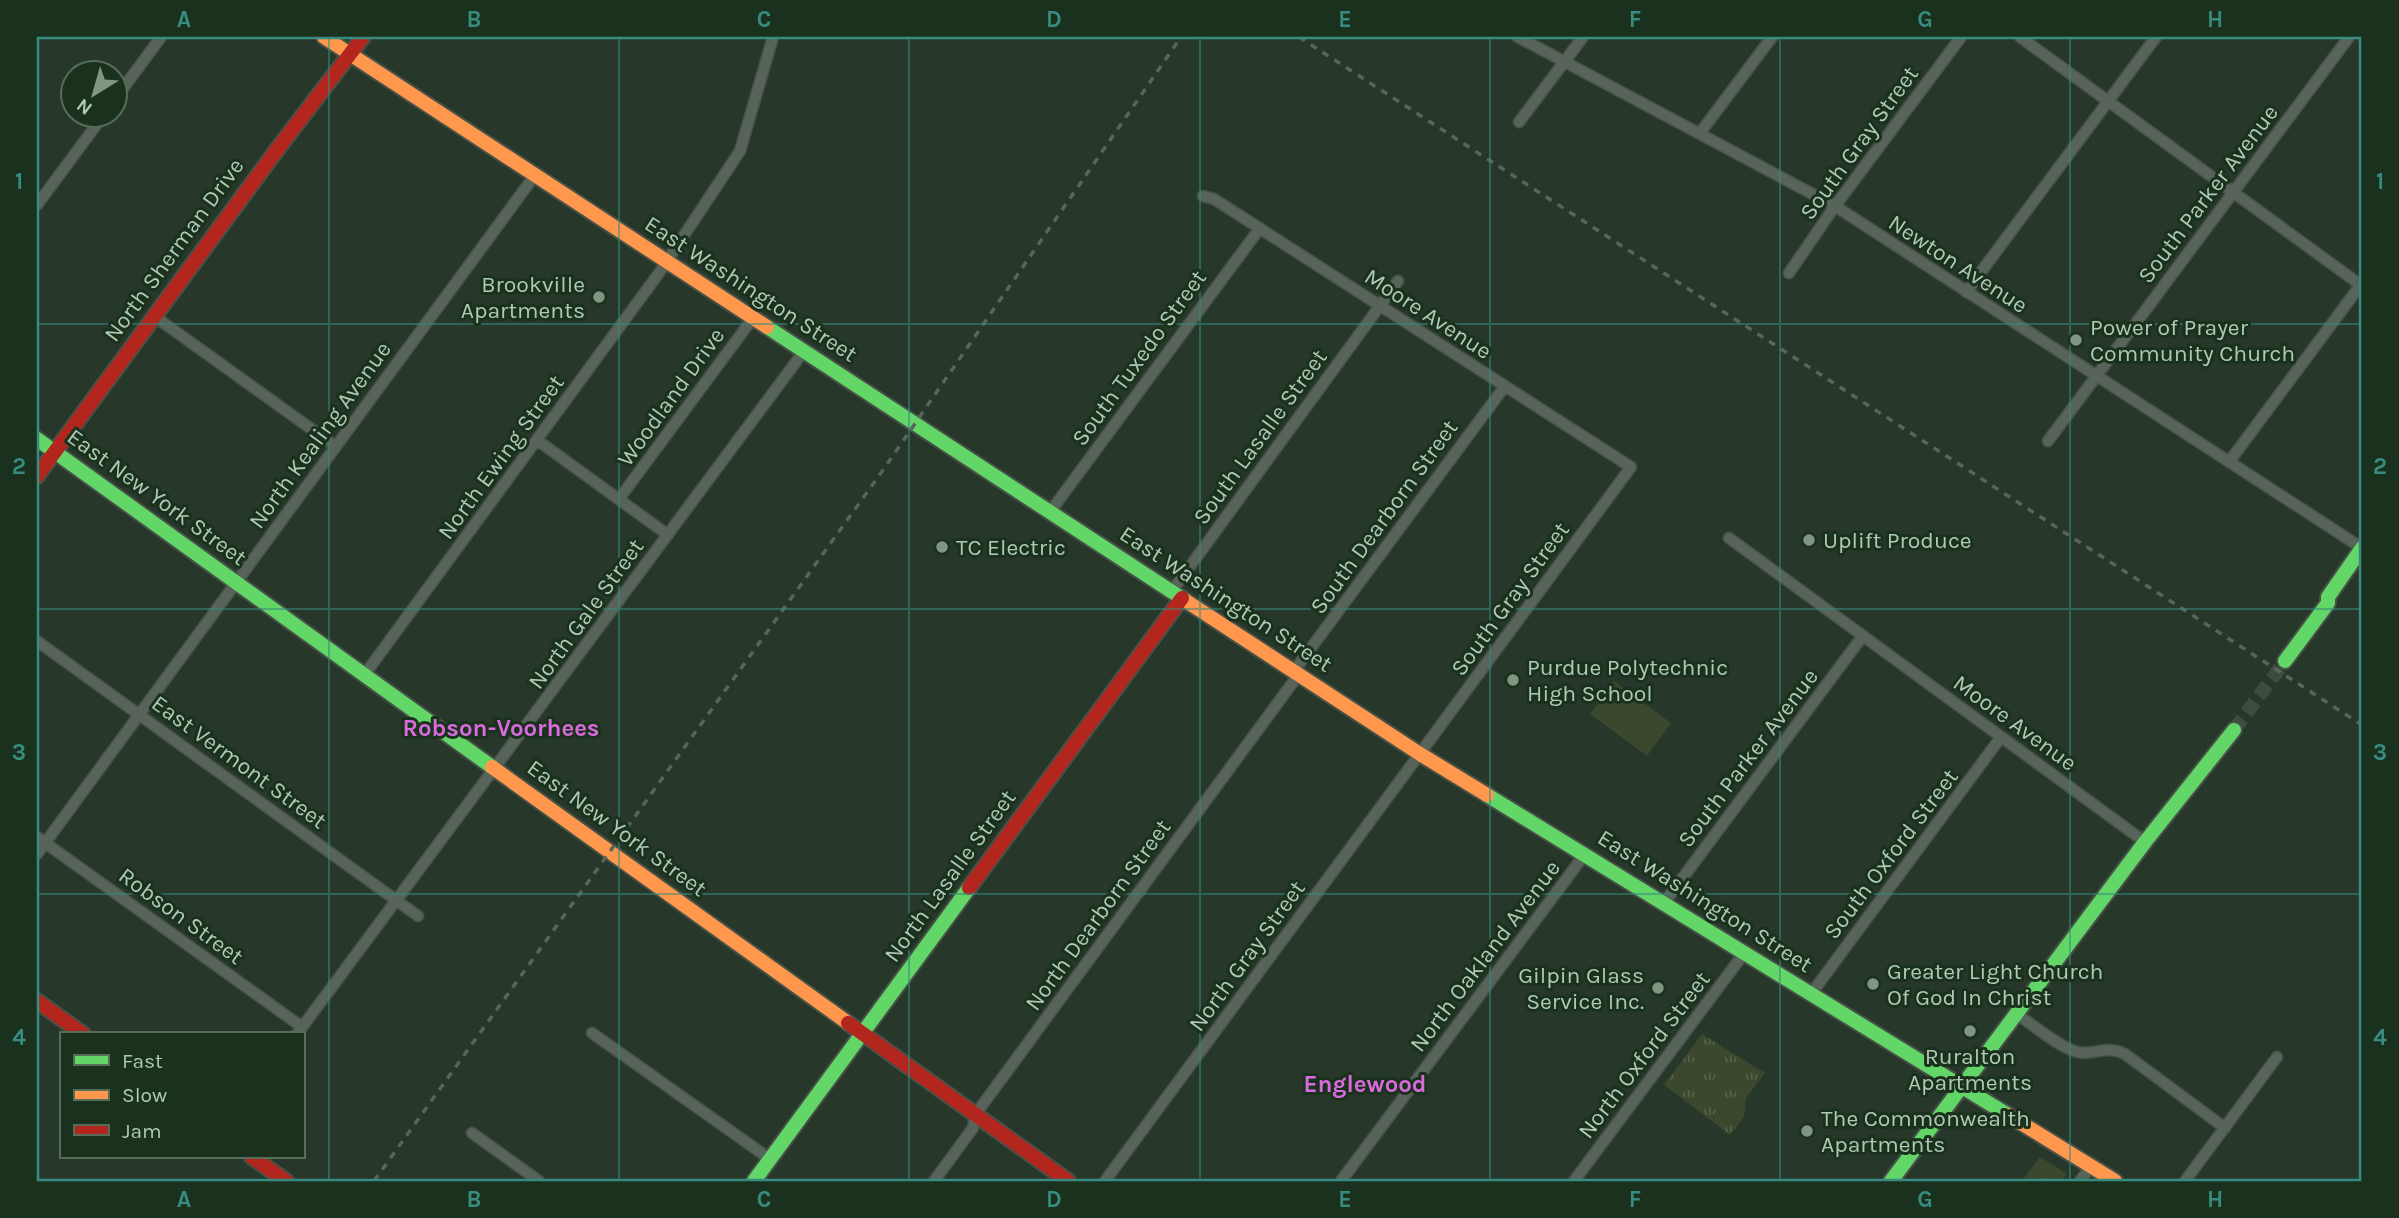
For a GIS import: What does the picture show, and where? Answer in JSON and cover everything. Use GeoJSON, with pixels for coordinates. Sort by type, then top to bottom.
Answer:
{"type":"FeatureCollection","features":[{"type":"Feature","properties":{"kind":"main road","name":"East Washington Street"},"geometry":{"type":"LineString","coordinates":[[324,37],[1420,754],[2115,1181]]}},
{"type":"Feature","properties":{"kind":"main road","name":"North Sherman Drive"},"geometry":{"type":"LineString","coordinates":[[37,476],[363,37]]}},
{"type":"Feature","properties":{"kind":"main road","name":"East New York Street"},"geometry":{"type":"LineString","coordinates":[[37,439],[1068,1181]]}},
{"type":"Feature","properties":{"kind":"main road"},"geometry":{"type":"LineString","coordinates":[[2282,658],[2321,598],[2328,597],[2362,548]]}},
{"type":"Feature","properties":{"kind":"main road","name":"North Lasalle Street"},"geometry":{"type":"LineString","coordinates":[[754,1181],[1177,594]]}},
{"type":"Feature","properties":{"kind":"main road"},"geometry":{"type":"LineString","coordinates":[[1891,1181],[2176,801],[2192,786],[2231,727]]}},
{"type":"Feature","properties":{"kind":"main road"},"geometry":{"type":"LineString","coordinates":[[37,1001],[80,1032]]}},
{"type":"Feature","properties":{"kind":"main road"},"geometry":{"type":"LineString","coordinates":[[253,1158],[286,1181]]}},
{"type":"Feature","properties":{"kind":"street"},"geometry":{"type":"LineString","coordinates":[[130,79],[161,37]]}},
{"type":"Feature","properties":{"kind":"street","name":"North Ewing Street"},"geometry":{"type":"LineString","coordinates":[[365,674],[668,262],[740,151],[773,37]]}},
{"type":"Feature","properties":{"kind":"street","name":"Newton Avenue"},"geometry":{"type":"LineString","coordinates":[[1518,37],[1835,206],[2362,548]]}},
{"type":"Feature","properties":{"kind":"street"},"geometry":{"type":"LineString","coordinates":[[1519,122],[1583,37]]}},
{"type":"Feature","properties":{"kind":"street"},"geometry":{"type":"LineString","coordinates":[[1700,133],[1772,37]]}},
{"type":"Feature","properties":{"kind":"street","name":"South Gray Street"},"geometry":{"type":"LineString","coordinates":[[1789,273],[1835,206],[1961,37]]}},
{"type":"Feature","properties":{"kind":"street"},"geometry":{"type":"LineString","coordinates":[[2020,37],[2362,284],[2229,462]]}},
{"type":"Feature","properties":{"kind":"street"},"geometry":{"type":"LineString","coordinates":[[1966,292],[2155,37]]}},
{"type":"Feature","properties":{"kind":"street","name":"South Parker Avenue"},"geometry":{"type":"LineString","coordinates":[[2048,441],[2349,37]]}},
{"type":"Feature","properties":{"kind":"street"},"geometry":{"type":"LineString","coordinates":[[37,205],[93,130]]}},
{"type":"Feature","properties":{"kind":"street","name":"North Kealing Avenue"},"geometry":{"type":"LineString","coordinates":[[37,854],[41,840],[236,582],[535,175]]}},
{"type":"Feature","properties":{"kind":"street","name":"Moore Avenue"},"geometry":{"type":"LineString","coordinates":[[1203,195],[1260,228],[1632,467]]}},
{"type":"Feature","properties":{"kind":"street","name":"South Tuxedo Street"},"geometry":{"type":"LineString","coordinates":[[1050,512],[1260,228]]}},
{"type":"Feature","properties":{"kind":"street","name":"South Lasalle Street"},"geometry":{"type":"LineString","coordinates":[[1177,594],[1398,281]]}},
{"type":"Feature","properties":{"kind":"street"},"geometry":{"type":"LineString","coordinates":[[154,316],[335,446]]}},
{"type":"Feature","properties":{"kind":"street","name":"Woodland Drive"},"geometry":{"type":"LineString","coordinates":[[619,499],[753,318]]}},
{"type":"Feature","properties":{"kind":"street","name":"North Gale Street"},"geometry":{"type":"LineString","coordinates":[[300,1031],[804,351]]}},
{"type":"Feature","properties":{"kind":"street","name":"South Dearborn Street"},"geometry":{"type":"LineString","coordinates":[[1296,673],[1504,386]]}},
{"type":"Feature","properties":{"kind":"street"},"geometry":{"type":"LineString","coordinates":[[537,440],[668,535]]}},
{"type":"Feature","properties":{"kind":"street","name":"South Gray Street"},"geometry":{"type":"LineString","coordinates":[[1420,754],[1632,467]]}},
{"type":"Feature","properties":{"kind":"street","name":"Moore Avenue"},"geometry":{"type":"LineString","coordinates":[[1729,538],[2145,842]]}},
{"type":"Feature","properties":{"kind":"street","name":"South Parker Avenue"},"geometry":{"type":"LineString","coordinates":[[1664,903],[1862,637]]}},
{"type":"Feature","properties":{"kind":"street","name":"East Vermont Street"},"geometry":{"type":"LineString","coordinates":[[37,641],[418,916]]}},
{"type":"Feature","properties":{"kind":"street","name":"North Dearborn Street"},"geometry":{"type":"LineString","coordinates":[[934,1181],[973,1128],[975,1115],[1296,673]]}},
{"type":"Feature","properties":{"kind":"street","name":"South Oxford Street"},"geometry":{"type":"LineString","coordinates":[[1811,994],[2001,737]]}},
{"type":"Feature","properties":{"kind":"street","name":"North Gray Street"},"geometry":{"type":"LineString","coordinates":[[1105,1181],[1420,754]]}},
{"type":"Feature","properties":{"kind":"street","name":"Robson Street"},"geometry":{"type":"LineString","coordinates":[[41,840],[300,1031]]}},
{"type":"Feature","properties":{"kind":"street","name":"North Oakland Avenue"},"geometry":{"type":"LineString","coordinates":[[1341,1181],[1585,854]]}},
{"type":"Feature","properties":{"kind":"street","name":"North Oxford Street"},"geometry":{"type":"LineString","coordinates":[[1574,1181],[1745,952]]}},
{"type":"Feature","properties":{"kind":"street"},"geometry":{"type":"LineString","coordinates":[[2015,1013],[2077,1052],[2091,1053],[2106,1048],[2125,1054],[2225,1128]]}},
{"type":"Feature","properties":{"kind":"street"},"geometry":{"type":"LineString","coordinates":[[592,1033],[770,1159]]}},
{"type":"Feature","properties":{"kind":"street"},"geometry":{"type":"LineString","coordinates":[[2185,1181],[2277,1058]]}},
{"type":"Feature","properties":{"kind":"street"},"geometry":{"type":"LineString","coordinates":[[472,1133],[539,1181]]}},
{"type":"Feature","properties":{"kind":"street"},"geometry":{"type":"LineString","coordinates":[[2080,1181],[2091,1166]]}},
{"type":"Feature","properties":{"kind":"green space"},"geometry":{"type":"Polygon","coordinates":[[[1614,681],[1671,723],[1647,756],[1590,714],[1614,681]]]}},
{"type":"Feature","properties":{"kind":"green space"},"geometry":{"type":"Polygon","coordinates":[[[1702,1034],[1765,1073],[1746,1098],[1744,1117],[1730,1135],[1664,1085],[1702,1034]]]}},
{"type":"Feature","properties":{"kind":"green space"},"geometry":{"type":"Polygon","coordinates":[[[2040,1157],[2067,1174],[2062,1181],[2022,1181],[2040,1157]]]}},
{"type":"Feature","properties":{"kind":"tunnel"},"geometry":{"type":"LineString","coordinates":[[2234,730],[2285,661]]}},
{"type":"Feature","properties":{"kind":"railway"},"geometry":{"type":"LineString","coordinates":[[374,1181],[883,470],[1181,37]]}},
{"type":"Feature","properties":{"kind":"railway"},"geometry":{"type":"LineString","coordinates":[[1299,37],[2362,725]]}},
{"type":"Feature","properties":{"kind":"traffic: fast"},"geometry":{"type":"LineString","coordinates":[[767,327],[1186,601]]}},
{"type":"Feature","properties":{"kind":"traffic: fast"},"geometry":{"type":"LineString","coordinates":[[37,439],[492,767]]}},
{"type":"Feature","properties":{"kind":"traffic: fast"},"geometry":{"type":"LineString","coordinates":[[2285,661],[2328,603],[2328,597],[2362,548]]}},
{"type":"Feature","properties":{"kind":"traffic: fast"},"geometry":{"type":"LineString","coordinates":[[1891,1181],[2145,842],[2234,730]]}},
{"type":"Feature","properties":{"kind":"traffic: fast"},"geometry":{"type":"LineString","coordinates":[[1487,795],[2008,1115]]}},
{"type":"Feature","properties":{"kind":"traffic: fast"},"geometry":{"type":"LineString","coordinates":[[754,1181],[969,888]]}},
{"type":"Feature","properties":{"kind":"traffic: slow"},"geometry":{"type":"LineString","coordinates":[[324,37],[767,327]]}},
{"type":"Feature","properties":{"kind":"traffic: slow"},"geometry":{"type":"LineString","coordinates":[[1186,601],[1487,795]]}},
{"type":"Feature","properties":{"kind":"traffic: slow"},"geometry":{"type":"LineString","coordinates":[[492,767],[848,1023]]}},
{"type":"Feature","properties":{"kind":"traffic: slow"},"geometry":{"type":"LineString","coordinates":[[2008,1115],[2115,1181]]}},
{"type":"Feature","properties":{"kind":"traffic: jam"},"geometry":{"type":"LineString","coordinates":[[37,476],[363,37]]}},
{"type":"Feature","properties":{"kind":"traffic: jam"},"geometry":{"type":"LineString","coordinates":[[969,888],[1182,598]]}},
{"type":"Feature","properties":{"kind":"traffic: jam"},"geometry":{"type":"LineString","coordinates":[[37,1001],[80,1032]]}},
{"type":"Feature","properties":{"kind":"traffic: jam"},"geometry":{"type":"LineString","coordinates":[[848,1023],[1068,1181]]}},
{"type":"Feature","properties":{"kind":"traffic: jam"},"geometry":{"type":"LineString","coordinates":[[253,1158],[286,1181]]}},
{"type":"Feature","properties":{"kind":"place","name":"Brookville Apartments"},"geometry":{"type":"Point","coordinates":[599,297]}},
{"type":"Feature","properties":{"kind":"place","name":"Power of Prayer Community Church"},"geometry":{"type":"Point","coordinates":[2076,340]}},
{"type":"Feature","properties":{"kind":"place","name":"Uplift Produce"},"geometry":{"type":"Point","coordinates":[1809,540]}},
{"type":"Feature","properties":{"kind":"place","name":"TC Electric"},"geometry":{"type":"Point","coordinates":[942,547]}},
{"type":"Feature","properties":{"kind":"place","name":"Purdue Polytechnic High School"},"geometry":{"type":"Point","coordinates":[1513,680]}},
{"type":"Feature","properties":{"kind":"place","name":"Greater Light Church Of God In Christ"},"geometry":{"type":"Point","coordinates":[1873,984]}},
{"type":"Feature","properties":{"kind":"place","name":"Gilpin Glass Service Inc."},"geometry":{"type":"Point","coordinates":[1658,988]}},
{"type":"Feature","properties":{"kind":"place","name":"Ruralton Apartments"},"geometry":{"type":"Point","coordinates":[1970,1031]}},
{"type":"Feature","properties":{"kind":"place","name":"The Commonwealth Apartments"},"geometry":{"type":"Point","coordinates":[1807,1131]}},
{"type":"Feature","properties":{"kind":"district","name":"Robson-Voorhees"},"geometry":{"type":"Point","coordinates":[501,728]}},
{"type":"Feature","properties":{"kind":"district","name":"Englewood"},"geometry":{"type":"Point","coordinates":[1365,1084]}}]}
